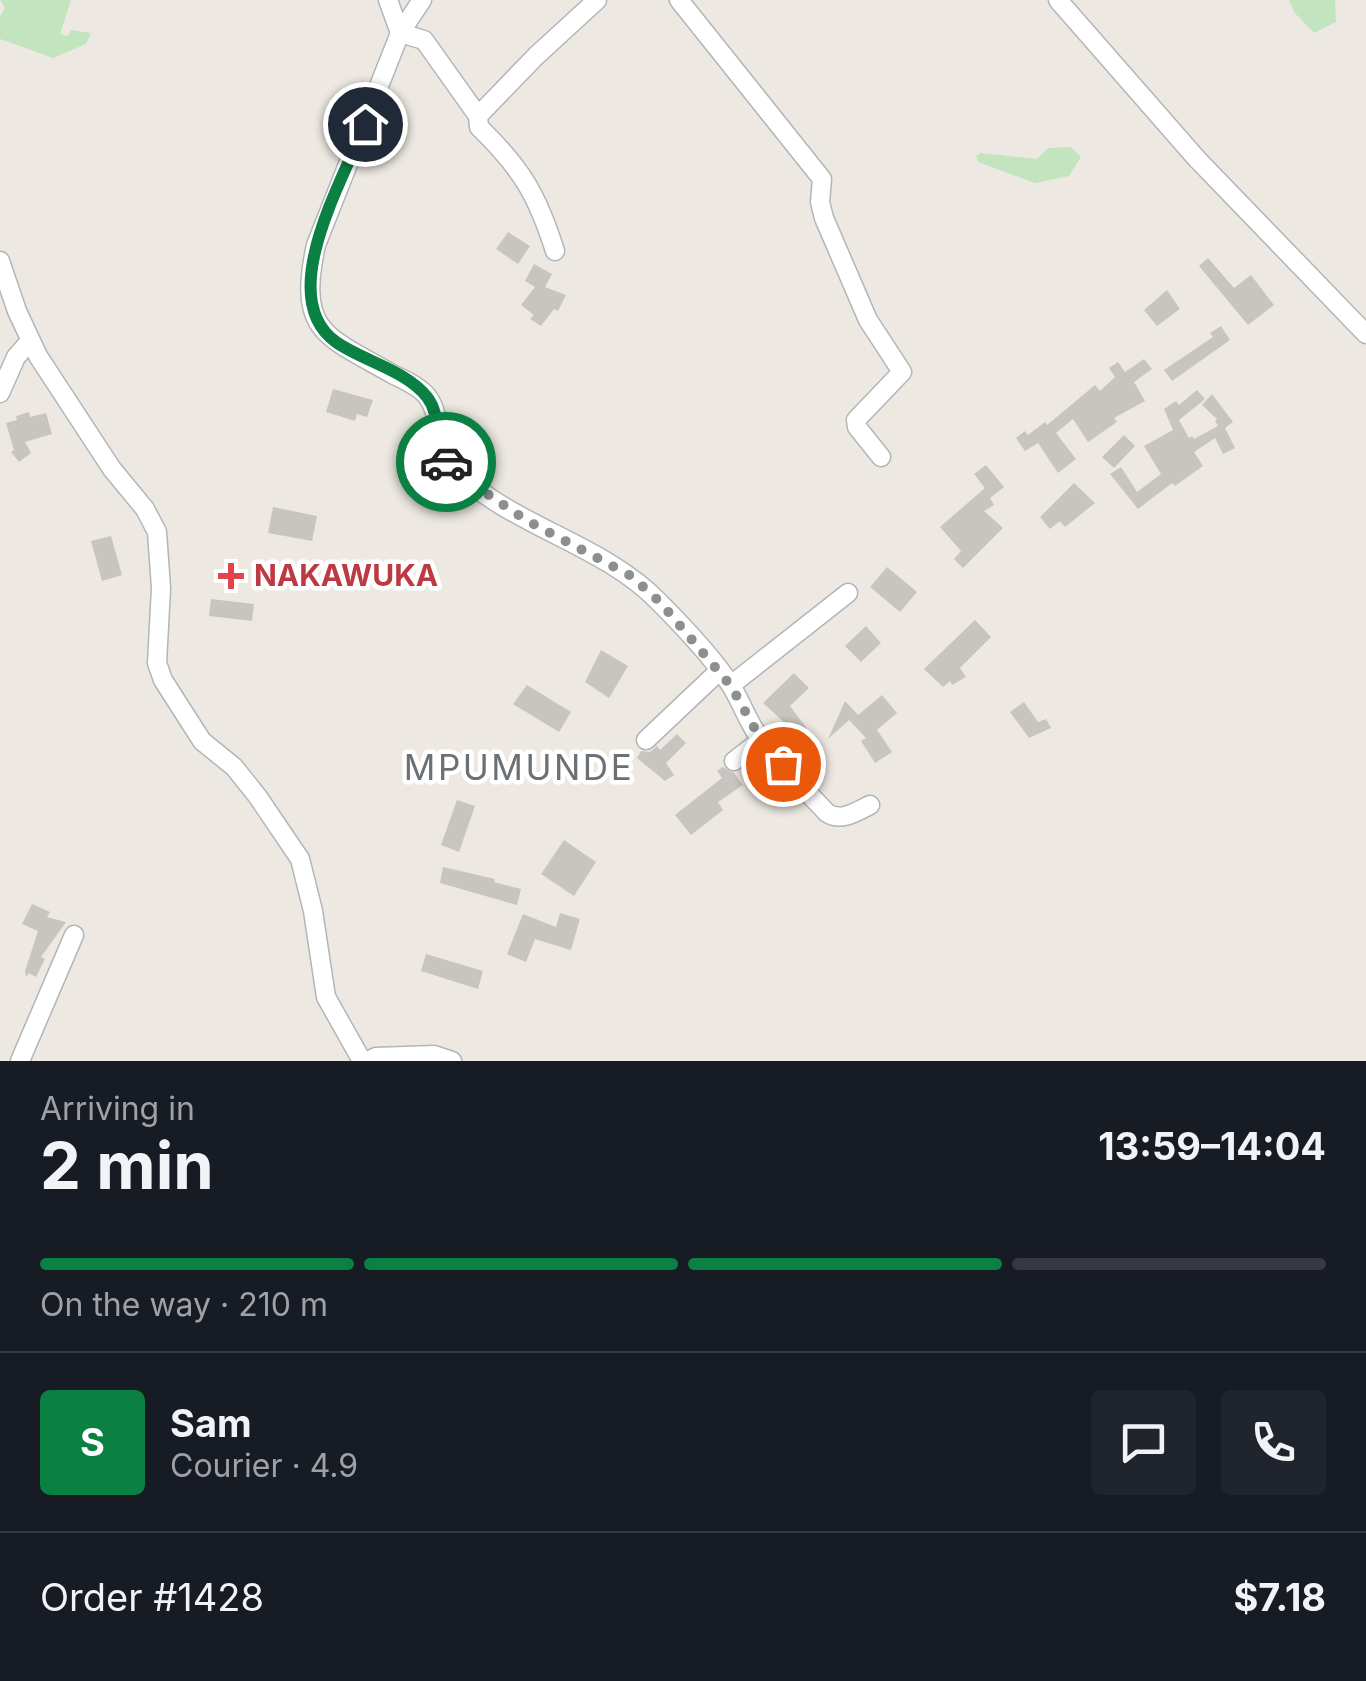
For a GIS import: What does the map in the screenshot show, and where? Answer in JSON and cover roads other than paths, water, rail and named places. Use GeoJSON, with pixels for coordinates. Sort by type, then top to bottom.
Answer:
{"type":"FeatureCollection","features":[{"type":"Feature","properties":{"kind":"street"},"geometry":{"type":"LineString","coordinates":[[388,0],[400,33]]}},
{"type":"Feature","properties":{"kind":"street"},"geometry":{"type":"LineString","coordinates":[[422,0],[400,33],[316,245],[311,270],[313,317],[337,343],[426,395],[436,417],[438,447],[459,475],[526,520],[631,576],[660,602],[725,678],[761,740],[832,817],[850,815],[870,806]]}},
{"type":"Feature","properties":{"kind":"street"},"geometry":{"type":"LineString","coordinates":[[478,116],[597,0]]}},
{"type":"Feature","properties":{"kind":"street"},"geometry":{"type":"LineString","coordinates":[[679,0],[822,179],[820,202],[824,218],[868,320],[902,372],[856,420],[857,428],[881,457]]}},
{"type":"Feature","properties":{"kind":"street"},"geometry":{"type":"LineString","coordinates":[[1058,0],[1197,159],[1366,334]]}},
{"type":"Feature","properties":{"kind":"street"},"geometry":{"type":"LineString","coordinates":[[400,33],[424,40],[478,116],[478,127],[522,174],[540,205],[556,250]]}},
{"type":"Feature","properties":{"kind":"street"},"geometry":{"type":"LineString","coordinates":[[0,261],[30,341],[112,470],[145,509],[157,532],[161,588],[156,663],[202,741],[234,767],[300,859],[313,911],[326,997],[365,1061],[376,1057],[434,1055],[452,1061]]}},
{"type":"Feature","properties":{"kind":"street"},"geometry":{"type":"LineString","coordinates":[[0,393],[16,357],[30,341]]}},
{"type":"Feature","properties":{"kind":"street"},"geometry":{"type":"LineString","coordinates":[[646,740],[725,678],[848,593]]}},
{"type":"Feature","properties":{"kind":"street"},"geometry":{"type":"LineString","coordinates":[[734,761],[761,740]]}},
{"type":"Feature","properties":{"kind":"street"},"geometry":{"type":"LineString","coordinates":[[0,1054],[19,1061],[74,934]]}},
{"type":"Feature","properties":{"kind":"place","name":"NAKAWUKA"},"geometry":{"type":"Point","coordinates":[231,576]}},
{"type":"Feature","properties":{"kind":"district","name":"MPUMUNDE"},"geometry":{"type":"Point","coordinates":[519,768]}}]}
